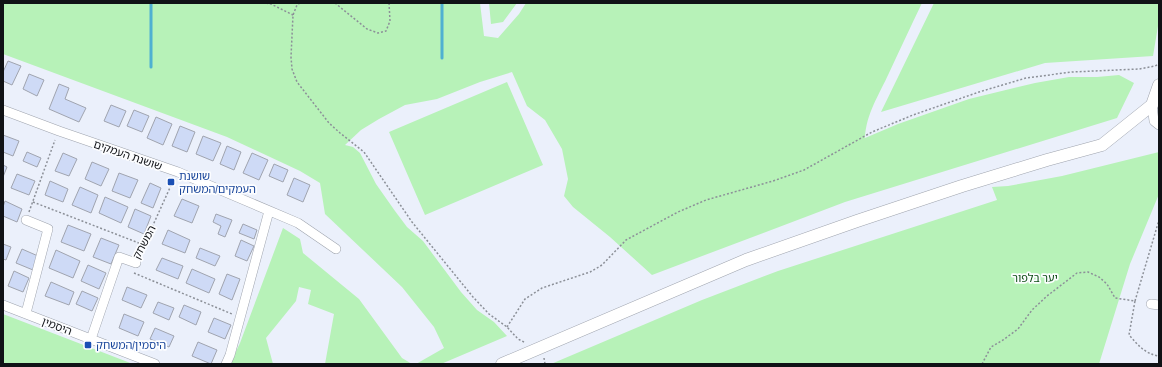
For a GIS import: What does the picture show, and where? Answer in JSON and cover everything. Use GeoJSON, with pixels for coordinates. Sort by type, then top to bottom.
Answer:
{"type":"FeatureCollection","features":[{"type":"Feature","properties":{"kind":"main road"},"geometry":{"type":"LineString","coordinates":[[502,364],[746,260],[962,186],[1102,145],[1152,105],[1159,85]]}},
{"type":"Feature","properties":{"kind":"street"},"geometry":{"type":"LineString","coordinates":[[1152,105],[1154,121],[1159,125]]}},
{"type":"Feature","properties":{"kind":"street","name":"שושנת העמקים"},"geometry":{"type":"LineString","coordinates":[[3,110],[178,172],[298,223],[336,249]]}},
{"type":"Feature","properties":{"kind":"street"},"geometry":{"type":"LineString","coordinates":[[226,364],[230,355],[269,211]]}},
{"type":"Feature","properties":{"kind":"street"},"geometry":{"type":"LineString","coordinates":[[26,220],[48,229],[26,313]]}},
{"type":"Feature","properties":{"kind":"street","name":"המשחק"},"geometry":{"type":"LineString","coordinates":[[91,339],[119,257],[136,263]]}},
{"type":"Feature","properties":{"kind":"street","name":"היסמין"},"geometry":{"type":"LineString","coordinates":[[3,305],[155,364]]}},
{"type":"Feature","properties":{"kind":"path"},"geometry":{"type":"LineString","coordinates":[[266,3],[292,15]]}},
{"type":"Feature","properties":{"kind":"path"},"geometry":{"type":"LineString","coordinates":[[300,3],[297,5],[292,15],[290,57],[292,69],[297,82],[329,123],[364,152],[412,222],[473,297],[489,314],[507,327],[518,339],[528,344],[542,347]]}},
{"type":"Feature","properties":{"kind":"path"},"geometry":{"type":"LineString","coordinates":[[335,3],[367,29],[378,33],[386,30],[390,21],[389,3]]}},
{"type":"Feature","properties":{"kind":"path"},"geometry":{"type":"LineString","coordinates":[[507,327],[525,299],[542,288],[590,272],[602,265],[626,240],[678,212],[706,200],[773,181],[804,170],[872,132],[913,115],[979,92],[1026,78],[1072,72],[1139,69],[1159,64]]}},
{"type":"Feature","properties":{"kind":"path"},"geometry":{"type":"LineString","coordinates":[[26,220],[59,131]]}},
{"type":"Feature","properties":{"kind":"path","name":"המשחק"},"geometry":{"type":"LineString","coordinates":[[136,263],[178,172]]}},
{"type":"Feature","properties":{"kind":"path"},"geometry":{"type":"LineString","coordinates":[[33,202],[144,245]]}},
{"type":"Feature","properties":{"kind":"path"},"geometry":{"type":"LineString","coordinates":[[1159,220],[1135,301],[1129,335],[1140,348],[1159,356]]}},
{"type":"Feature","properties":{"kind":"path"},"geometry":{"type":"LineString","coordinates":[[136,263],[132,272],[240,317]]}},
{"type":"Feature","properties":{"kind":"path"},"geometry":{"type":"LineString","coordinates":[[982,364],[992,347],[1018,329],[1032,310],[1047,296],[1077,273],[1088,272],[1099,277],[1107,284],[1114,298],[1135,301]]}},
{"type":"Feature","properties":{"kind":"green space"},"geometry":{"type":"Polygon","coordinates":[[[3,3],[480,3],[484,36],[498,38],[519,14],[526,3],[922,3],[870,113],[865,138],[898,124],[969,99],[1035,83],[1069,77],[1119,75],[1134,83],[1117,118],[845,202],[652,275],[610,237],[573,207],[564,196],[568,179],[562,149],[545,120],[527,106],[512,72],[480,82],[437,99],[405,105],[361,130],[345,145],[353,147],[360,153],[376,184],[395,211],[407,227],[423,241],[461,292],[477,310],[494,322],[507,336],[441,364],[416,364],[444,348],[434,327],[402,287],[325,214],[320,183],[300,171],[227,137],[3,54],[3,3]]]}},
{"type":"Feature","properties":{"kind":"green space"},"geometry":{"type":"Polygon","coordinates":[[[489,3],[517,3],[503,22],[491,24],[489,3]]]}},
{"type":"Feature","properties":{"kind":"green space"},"geometry":{"type":"Polygon","coordinates":[[[934,3],[1159,3],[1159,20],[1153,56],[1045,63],[881,112],[934,3]]]}},
{"type":"Feature","properties":{"kind":"green space"},"geometry":{"type":"Polygon","coordinates":[[[507,82],[543,165],[425,215],[389,132],[507,82]]]}},
{"type":"Feature","properties":{"kind":"green space","name":"יער בלפור"},"geometry":{"type":"Polygon","coordinates":[[[1159,152],[1159,194],[1130,264],[1099,364],[551,364],[702,300],[778,271],[997,200],[992,187],[1008,186],[1062,176],[1159,152]]]}},
{"type":"Feature","properties":{"kind":"green space"},"geometry":{"type":"Polygon","coordinates":[[[283,228],[300,239],[303,253],[359,299],[402,358],[412,364],[325,364],[334,314],[308,304],[311,290],[299,287],[296,301],[266,338],[273,364],[230,364],[240,343],[283,228]]]}},
{"type":"Feature","properties":{"kind":"green space"},"geometry":{"type":"Polygon","coordinates":[[[3,314],[133,364],[3,364],[3,314]]]}},
{"type":"Feature","properties":{"kind":"building"},"geometry":{"type":"Polygon","coordinates":[[[8,61],[21,66],[12,85],[3,81],[3,72],[8,61]]]}},
{"type":"Feature","properties":{"kind":"building"},"geometry":{"type":"Polygon","coordinates":[[[29,74],[44,80],[37,96],[23,89],[29,74]]]}},
{"type":"Feature","properties":{"kind":"building"},"geometry":{"type":"Polygon","coordinates":[[[59,84],[69,88],[65,99],[86,108],[79,122],[49,109],[59,84]]]}},
{"type":"Feature","properties":{"kind":"building"},"geometry":{"type":"Polygon","coordinates":[[[111,105],[126,111],[119,127],[104,121],[111,105]]]}},
{"type":"Feature","properties":{"kind":"building"},"geometry":{"type":"Polygon","coordinates":[[[134,110],[149,116],[142,132],[127,126],[134,110]]]}},
{"type":"Feature","properties":{"kind":"building"},"geometry":{"type":"Polygon","coordinates":[[[156,117],[172,124],[163,145],[147,138],[156,117]]]}},
{"type":"Feature","properties":{"kind":"building"},"geometry":{"type":"Polygon","coordinates":[[[180,126],[195,132],[187,152],[172,146],[180,126]]]}},
{"type":"Feature","properties":{"kind":"building"},"geometry":{"type":"Polygon","coordinates":[[[3,135],[19,141],[13,156],[3,152],[3,135]]]}},
{"type":"Feature","properties":{"kind":"building"},"geometry":{"type":"Polygon","coordinates":[[[203,136],[221,143],[213,161],[196,154],[203,136]]]}},
{"type":"Feature","properties":{"kind":"building"},"geometry":{"type":"Polygon","coordinates":[[[227,146],[241,152],[234,170],[220,164],[227,146]]]}},
{"type":"Feature","properties":{"kind":"building"},"geometry":{"type":"Polygon","coordinates":[[[27,152],[41,158],[37,167],[23,161],[27,152]]]}},
{"type":"Feature","properties":{"kind":"building"},"geometry":{"type":"Polygon","coordinates":[[[63,153],[77,159],[69,176],[55,171],[63,153]]]}},
{"type":"Feature","properties":{"kind":"building"},"geometry":{"type":"Polygon","coordinates":[[[252,153],[268,160],[259,180],[243,173],[252,153]]]}},
{"type":"Feature","properties":{"kind":"building"},"geometry":{"type":"Polygon","coordinates":[[[92,162],[109,169],[101,186],[85,179],[92,162]]]}},
{"type":"Feature","properties":{"kind":"building"},"geometry":{"type":"Polygon","coordinates":[[[274,164],[288,170],[283,182],[269,176],[274,164]]]}},
{"type":"Feature","properties":{"kind":"building"},"geometry":{"type":"Polygon","coordinates":[[[3,165],[7,167],[3,177],[3,165]]]}},
{"type":"Feature","properties":{"kind":"building"},"geometry":{"type":"Polygon","coordinates":[[[119,173],[138,180],[130,198],[112,191],[119,173]]]}},
{"type":"Feature","properties":{"kind":"building"},"geometry":{"type":"Polygon","coordinates":[[[17,174],[35,181],[29,195],[11,188],[17,174]]]}},
{"type":"Feature","properties":{"kind":"building"},"geometry":{"type":"Polygon","coordinates":[[[294,178],[310,185],[303,202],[287,195],[294,178]]]}},
{"type":"Feature","properties":{"kind":"building"},"geometry":{"type":"Polygon","coordinates":[[[50,181],[68,189],[63,202],[45,195],[50,181]]]}},
{"type":"Feature","properties":{"kind":"building"},"geometry":{"type":"Polygon","coordinates":[[[150,183],[161,188],[153,208],[141,203],[150,183]]]}},
{"type":"Feature","properties":{"kind":"building"},"geometry":{"type":"Polygon","coordinates":[[[80,187],[98,195],[91,213],[72,205],[80,187]]]}},
{"type":"Feature","properties":{"kind":"building"},"geometry":{"type":"Polygon","coordinates":[[[105,197],[128,207],[121,223],[99,213],[105,197]]]}},
{"type":"Feature","properties":{"kind":"building"},"geometry":{"type":"Polygon","coordinates":[[[182,199],[199,206],[192,223],[174,216],[182,199]]]}},
{"type":"Feature","properties":{"kind":"building"},"geometry":{"type":"Polygon","coordinates":[[[5,201],[22,209],[17,222],[3,216],[5,201]]]}},
{"type":"Feature","properties":{"kind":"building"},"geometry":{"type":"Polygon","coordinates":[[[135,209],[151,216],[144,234],[128,227],[135,209]]]}},
{"type":"Feature","properties":{"kind":"building"},"geometry":{"type":"Polygon","coordinates":[[[216,214],[232,220],[225,237],[218,234],[221,226],[213,222],[216,214]]]}},
{"type":"Feature","properties":{"kind":"building"},"geometry":{"type":"Polygon","coordinates":[[[243,224],[257,230],[254,239],[239,233],[243,224]]]}},
{"type":"Feature","properties":{"kind":"building"},"geometry":{"type":"Polygon","coordinates":[[[68,225],[91,234],[84,251],[61,242],[68,225]]]}},
{"type":"Feature","properties":{"kind":"building"},"geometry":{"type":"Polygon","coordinates":[[[168,230],[190,240],[185,253],[162,244],[168,230]]]}},
{"type":"Feature","properties":{"kind":"building"},"geometry":{"type":"Polygon","coordinates":[[[101,238],[119,245],[111,264],[93,257],[101,238]]]}},
{"type":"Feature","properties":{"kind":"building"},"geometry":{"type":"Polygon","coordinates":[[[241,240],[254,246],[247,261],[235,256],[241,240]]]}},
{"type":"Feature","properties":{"kind":"building"},"geometry":{"type":"Polygon","coordinates":[[[3,244],[11,247],[6,260],[3,259],[3,244]]]}},
{"type":"Feature","properties":{"kind":"building"},"geometry":{"type":"Polygon","coordinates":[[[200,248],[220,256],[215,266],[196,258],[200,248]]]}},
{"type":"Feature","properties":{"kind":"building"},"geometry":{"type":"Polygon","coordinates":[[[22,249],[38,256],[33,270],[16,263],[22,249]]]}},
{"type":"Feature","properties":{"kind":"building"},"geometry":{"type":"Polygon","coordinates":[[[56,250],[80,261],[73,278],[49,268],[56,250]]]}},
{"type":"Feature","properties":{"kind":"building"},"geometry":{"type":"Polygon","coordinates":[[[162,258],[183,266],[178,279],[156,270],[162,258]]]}},
{"type":"Feature","properties":{"kind":"building"},"geometry":{"type":"Polygon","coordinates":[[[88,265],[106,273],[99,289],[81,281],[88,265]]]}},
{"type":"Feature","properties":{"kind":"building"},"geometry":{"type":"Polygon","coordinates":[[[192,269],[215,279],[209,293],[186,283],[192,269]]]}},
{"type":"Feature","properties":{"kind":"building"},"geometry":{"type":"Polygon","coordinates":[[[14,271],[29,278],[23,292],[8,286],[14,271]]]}},
{"type":"Feature","properties":{"kind":"building"},"geometry":{"type":"Polygon","coordinates":[[[227,274],[240,279],[232,300],[219,294],[227,274]]]}},
{"type":"Feature","properties":{"kind":"building"},"geometry":{"type":"Polygon","coordinates":[[[51,282],[74,292],[69,305],[45,296],[51,282]]]}},
{"type":"Feature","properties":{"kind":"building"},"geometry":{"type":"Polygon","coordinates":[[[127,287],[147,295],[141,308],[122,300],[127,287]]]}},
{"type":"Feature","properties":{"kind":"building"},"geometry":{"type":"Polygon","coordinates":[[[82,291],[98,298],[92,311],[76,304],[82,291]]]}},
{"type":"Feature","properties":{"kind":"building"},"geometry":{"type":"Polygon","coordinates":[[[158,302],[174,308],[169,320],[153,313],[158,302]]]}},
{"type":"Feature","properties":{"kind":"building"},"geometry":{"type":"Polygon","coordinates":[[[184,305],[201,312],[196,325],[179,317],[184,305]]]}},
{"type":"Feature","properties":{"kind":"building"},"geometry":{"type":"Polygon","coordinates":[[[124,314],[144,322],[138,336],[119,328],[124,314]]]}},
{"type":"Feature","properties":{"kind":"building"},"geometry":{"type":"Polygon","coordinates":[[[214,318],[231,325],[225,339],[208,332],[214,318]]]}},
{"type":"Feature","properties":{"kind":"building"},"geometry":{"type":"Polygon","coordinates":[[[155,328],[174,336],[169,347],[150,339],[155,328]]]}},
{"type":"Feature","properties":{"kind":"building"},"geometry":{"type":"Polygon","coordinates":[[[198,342],[217,350],[211,364],[192,356],[198,342]]]}},
{"type":"Feature","properties":{"kind":"waterway"},"geometry":{"type":"LineString","coordinates":[[151,3],[151,67]]}},
{"type":"Feature","properties":{"kind":"waterway"},"geometry":{"type":"LineString","coordinates":[[442,3],[442,58]]}},
{"type":"Feature","properties":{"kind":"place","name":"שושנת העמקים/המשחק"},"geometry":{"type":"Point","coordinates":[171,182]}},
{"type":"Feature","properties":{"kind":"place","name":"היסמין/המשחק"},"geometry":{"type":"Point","coordinates":[88,345]}}]}
